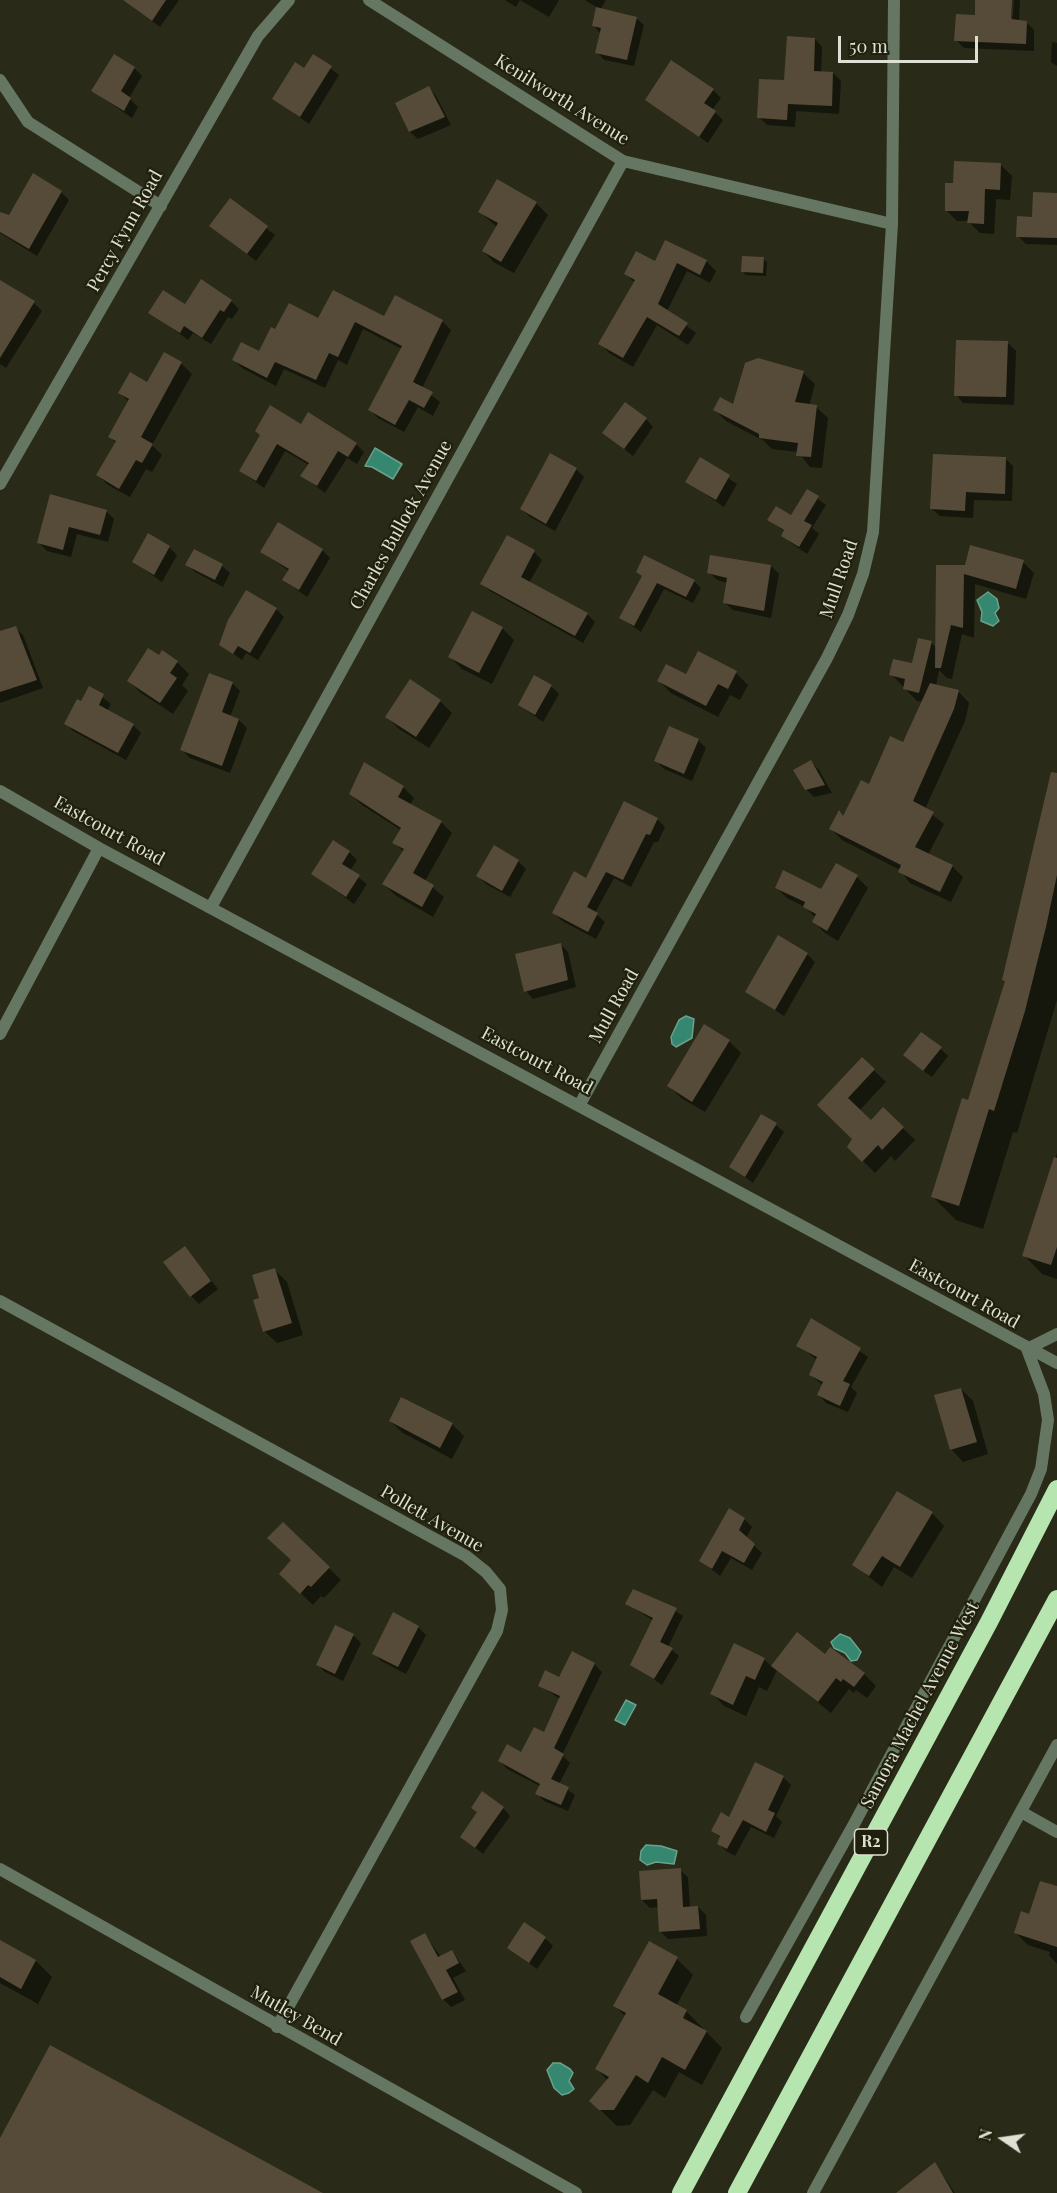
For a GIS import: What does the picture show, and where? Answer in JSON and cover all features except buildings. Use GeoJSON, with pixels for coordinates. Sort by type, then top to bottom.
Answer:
{"type":"FeatureCollection","features":[{"type":"Feature","properties":{"kind":"highway","name":"Samora Machel Avenue West"},"geometry":{"type":"LineString","coordinates":[[681,2193],[978,1642],[1057,1489]]}},
{"type":"Feature","properties":{"kind":"highway"},"geometry":{"type":"LineString","coordinates":[[737,2193],[1057,1599]]}},
{"type":"Feature","properties":{"kind":"street","name":"Percy Fynn Road"},"geometry":{"type":"LineString","coordinates":[[0,484],[258,36],[289,0]]}},
{"type":"Feature","properties":{"kind":"street","name":"Kenilworth Avenue"},"geometry":{"type":"LineString","coordinates":[[369,0],[623,161],[892,224]]}},
{"type":"Feature","properties":{"kind":"street","name":"Mull Road"},"geometry":{"type":"LineString","coordinates":[[580,1104],[827,658],[848,615],[864,574],[873,532],[892,224],[894,0]]}},
{"type":"Feature","properties":{"kind":"street"},"geometry":{"type":"LineString","coordinates":[[0,80],[28,122],[161,206]]}},
{"type":"Feature","properties":{"kind":"street","name":"Charles Bullock Avenue"},"geometry":{"type":"LineString","coordinates":[[211,907],[623,161]]}},
{"type":"Feature","properties":{"kind":"street","name":"Eastcourt Road"},"geometry":{"type":"LineString","coordinates":[[0,791],[99,848],[580,1104],[1027,1349],[1057,1363]]}},
{"type":"Feature","properties":{"kind":"street"},"geometry":{"type":"LineString","coordinates":[[0,1034],[99,848]]}},
{"type":"Feature","properties":{"kind":"street","name":"Pollett Avenue"},"geometry":{"type":"LineString","coordinates":[[0,1301],[466,1556],[486,1572],[500,1589],[502,1610],[497,1631],[277,2027]]}},
{"type":"Feature","properties":{"kind":"street"},"geometry":{"type":"LineString","coordinates":[[1027,1349],[1057,1334]]}},
{"type":"Feature","properties":{"kind":"street","name":"Samora Machel Avenue West"},"geometry":{"type":"LineString","coordinates":[[746,2017],[853,1826],[1034,1486],[1047,1445],[1048,1420],[1044,1394],[1027,1349]]}},
{"type":"Feature","properties":{"kind":"street"},"geometry":{"type":"LineString","coordinates":[[813,2193],[1023,1813],[1057,1745]]}},
{"type":"Feature","properties":{"kind":"street"},"geometry":{"type":"LineString","coordinates":[[1023,1813],[1057,1832]]}},
{"type":"Feature","properties":{"kind":"street","name":"Mutley Bend"},"geometry":{"type":"LineString","coordinates":[[0,1869],[277,2027],[576,2193]]}},
{"type":"Feature","properties":{"kind":"water"},"geometry":{"type":"Polygon","coordinates":[[[375,448],[402,464],[393,479],[372,467],[365,466],[375,448]]]}},
{"type":"Feature","properties":{"kind":"water"},"geometry":{"type":"Polygon","coordinates":[[[988,592],[997,599],[999,608],[995,613],[999,621],[993,626],[981,621],[982,612],[977,600],[988,592]]]}},
{"type":"Feature","properties":{"kind":"water"},"geometry":{"type":"Polygon","coordinates":[[[686,1016],[694,1019],[692,1038],[676,1047],[672,1044],[671,1037],[679,1020],[686,1016]]]}},
{"type":"Feature","properties":{"kind":"water"},"geometry":{"type":"Polygon","coordinates":[[[840,1634],[850,1638],[861,1652],[857,1660],[851,1661],[845,1653],[834,1648],[831,1642],[840,1634]]]}},
{"type":"Feature","properties":{"kind":"water"},"geometry":{"type":"Polygon","coordinates":[[[626,1700],[636,1705],[625,1725],[615,1720],[626,1700]]]}},
{"type":"Feature","properties":{"kind":"water"},"geometry":{"type":"Polygon","coordinates":[[[646,1845],[661,1846],[677,1851],[674,1864],[656,1862],[647,1865],[640,1860],[641,1851],[646,1845]]]}},
{"type":"Feature","properties":{"kind":"water"},"geometry":{"type":"Polygon","coordinates":[[[553,2063],[560,2063],[573,2073],[569,2081],[574,2089],[569,2093],[562,2095],[554,2088],[547,2070],[553,2063]]]}}]}
